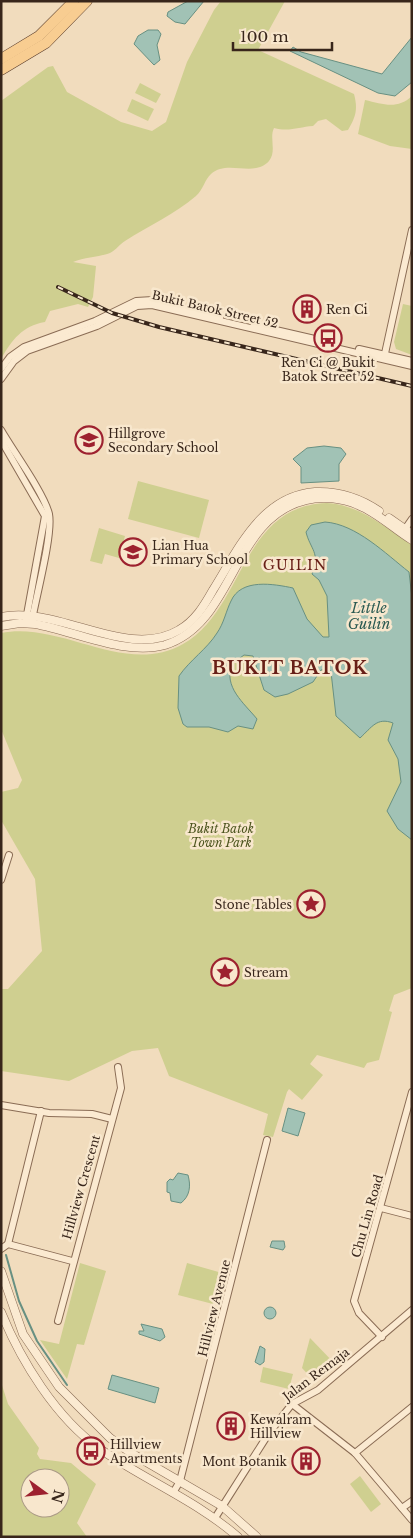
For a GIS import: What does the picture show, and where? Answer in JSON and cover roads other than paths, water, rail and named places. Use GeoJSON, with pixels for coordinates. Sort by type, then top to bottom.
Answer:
{"type":"FeatureCollection","features":[{"type":"Feature","properties":{"kind":"main road"},"geometry":{"type":"LineString","coordinates":[[1,59],[39,36],[74,1]]}},
{"type":"Feature","properties":{"kind":"main road"},"geometry":{"type":"LineString","coordinates":[[1,70],[46,43],[87,1]]}},
{"type":"Feature","properties":{"kind":"street"},"geometry":{"type":"LineString","coordinates":[[384,357],[412,230]]}},
{"type":"Feature","properties":{"kind":"street","name":"Bukit Batok Street 52"},"geometry":{"type":"LineString","coordinates":[[1,369],[10,357],[24,346],[63,334],[143,300],[153,300],[231,321],[384,357],[412,366]]}},
{"type":"Feature","properties":{"kind":"street","name":"Bukit Batok Street 52"},"geometry":{"type":"LineString","coordinates":[[1,379],[14,361],[27,351],[97,326],[143,305],[384,357],[412,360]]}},
{"type":"Feature","properties":{"kind":"street"},"geometry":{"type":"LineString","coordinates":[[1,430],[40,494],[50,516],[45,553],[29,620]]}},
{"type":"Feature","properties":{"kind":"street"},"geometry":{"type":"LineString","coordinates":[[1,440],[45,516],[29,620]]}},
{"type":"Feature","properties":{"kind":"street"},"geometry":{"type":"LineString","coordinates":[[1,618],[29,620],[130,647],[151,648],[177,640],[194,628],[207,613],[262,526],[284,509],[308,499],[334,498],[358,505],[409,534],[412,519]]}},
{"type":"Feature","properties":{"kind":"street"},"geometry":{"type":"LineString","coordinates":[[1,626],[29,620]]}},
{"type":"Feature","properties":{"kind":"street"},"geometry":{"type":"LineString","coordinates":[[1,880],[9,855]]}},
{"type":"Feature","properties":{"kind":"street","name":"Hillview Crescent"},"geometry":{"type":"LineString","coordinates":[[58,1320],[72,1262],[121,1088],[118,1066]]}},
{"type":"Feature","properties":{"kind":"street","name":"Chu Lin Road"},"geometry":{"type":"LineString","coordinates":[[382,1337],[359,1313],[354,1301],[412,1092]]}},
{"type":"Feature","properties":{"kind":"street"},"geometry":{"type":"LineString","coordinates":[[1,1104],[60,1114],[82,1113],[112,1119]]}},
{"type":"Feature","properties":{"kind":"street"},"geometry":{"type":"LineString","coordinates":[[1,1249],[8,1244],[42,1111]]}},
{"type":"Feature","properties":{"kind":"street","name":"Hillview Avenue"},"geometry":{"type":"LineString","coordinates":[[173,1493],[180,1481],[267,1140]]}},
{"type":"Feature","properties":{"kind":"street"},"geometry":{"type":"LineString","coordinates":[[381,1208],[412,1216]]}},
{"type":"Feature","properties":{"kind":"street"},"geometry":{"type":"LineString","coordinates":[[8,1244],[72,1262]]}},
{"type":"Feature","properties":{"kind":"street"},"geometry":{"type":"LineString","coordinates":[[1,1271],[23,1334],[59,1387],[110,1438],[131,1453],[222,1506],[257,1537]]}},
{"type":"Feature","properties":{"kind":"street","name":"Jalan Remaja"},"geometry":{"type":"LineString","coordinates":[[215,1518],[269,1432],[292,1404],[318,1390],[412,1310]]}},
{"type":"Feature","properties":{"kind":"street"},"geometry":{"type":"LineString","coordinates":[[1,1312],[10,1335],[41,1386],[84,1437],[113,1458],[215,1518],[238,1537]]}},
{"type":"Feature","properties":{"kind":"street"},"geometry":{"type":"LineString","coordinates":[[292,1404],[356,1453],[412,1520]]}},
{"type":"Feature","properties":{"kind":"street"},"geometry":{"type":"LineString","coordinates":[[356,1453],[412,1406]]}},
{"type":"Feature","properties":{"kind":"street"},"geometry":{"type":"LineString","coordinates":[[402,1508],[412,1501]]}},
{"type":"Feature","properties":{"kind":"water"},"geometry":{"type":"Polygon","coordinates":[[[188,1],[204,1],[185,24],[175,22],[167,16],[168,12],[188,1]]]}},
{"type":"Feature","properties":{"kind":"water"},"geometry":{"type":"Polygon","coordinates":[[[148,30],[158,30],[161,34],[157,45],[160,60],[154,65],[134,44],[138,36],[148,30]]]}},
{"type":"Feature","properties":{"kind":"water"},"geometry":{"type":"Polygon","coordinates":[[[412,37],[412,82],[395,96],[378,93],[290,51],[293,47],[301,52],[382,74],[412,37]]]}},
{"type":"Feature","properties":{"kind":"water"},"geometry":{"type":"Polygon","coordinates":[[[324,446],[341,448],[346,454],[339,464],[339,481],[301,483],[301,467],[293,459],[307,448],[324,446]]]}},
{"type":"Feature","properties":{"kind":"water","name":"Little Guilin"},"geometry":{"type":"Polygon","coordinates":[[[325,522],[337,524],[359,534],[409,572],[412,598],[412,840],[398,829],[387,811],[401,782],[398,759],[388,740],[393,723],[387,721],[379,722],[360,738],[336,716],[331,672],[329,669],[321,670],[313,682],[288,694],[275,697],[264,690],[253,656],[244,655],[232,664],[230,680],[236,694],[257,719],[253,729],[238,726],[228,732],[209,727],[187,727],[183,724],[178,708],[179,676],[213,639],[231,601],[242,589],[259,584],[293,588],[307,619],[323,637],[329,637],[327,596],[319,580],[312,574],[315,556],[306,532],[311,525],[325,522]]]}},
{"type":"Feature","properties":{"kind":"water"},"geometry":{"type":"Polygon","coordinates":[[[288,1108],[305,1113],[298,1136],[282,1131],[288,1108]]]}},
{"type":"Feature","properties":{"kind":"water"},"geometry":{"type":"Polygon","coordinates":[[[178,1173],[188,1175],[189,1183],[188,1194],[181,1203],[171,1201],[170,1193],[167,1192],[167,1182],[170,1179],[173,1180],[178,1173]]]}},
{"type":"Feature","properties":{"kind":"water"},"geometry":{"type":"Polygon","coordinates":[[[272,1241],[284,1241],[285,1247],[283,1250],[270,1247],[272,1241]]]}},
{"type":"Feature","properties":{"kind":"water"},"geometry":{"type":"Polygon","coordinates":[[[268,1307],[272,1307],[276,1313],[272,1319],[268,1319],[264,1315],[264,1311],[268,1307]]]}},
{"type":"Feature","properties":{"kind":"water"},"geometry":{"type":"Polygon","coordinates":[[[141,1324],[162,1329],[165,1337],[160,1341],[139,1334],[139,1331],[144,1331],[141,1324]]]}},
{"type":"Feature","properties":{"kind":"water"},"geometry":{"type":"Polygon","coordinates":[[[260,1346],[265,1349],[264,1362],[260,1365],[255,1362],[260,1346]]]}},
{"type":"Feature","properties":{"kind":"water"},"geometry":{"type":"Polygon","coordinates":[[[112,1375],[159,1388],[155,1403],[108,1389],[112,1375]]]}},
{"type":"Feature","properties":{"kind":"waterway"},"geometry":{"type":"LineString","coordinates":[[6,1255],[19,1301],[37,1341],[67,1385]]}},
{"type":"Feature","properties":{"kind":"railway"},"geometry":{"type":"LineString","coordinates":[[58,287],[112,313],[159,327],[412,386]]}},
{"type":"Feature","properties":{"kind":"place","name":"Ren Ci"},"geometry":{"type":"Point","coordinates":[307,309]}},
{"type":"Feature","properties":{"kind":"place","name":"Ren Ci @ Bukit Batok Street 52"},"geometry":{"type":"Point","coordinates":[328,338]}},
{"type":"Feature","properties":{"kind":"place","name":"Hillgrove Secondary School"},"geometry":{"type":"Point","coordinates":[89,440]}},
{"type":"Feature","properties":{"kind":"place","name":"Lian Hua Primary School"},"geometry":{"type":"Point","coordinates":[133,552]}},
{"type":"Feature","properties":{"kind":"place","name":"Stone Tables"},"geometry":{"type":"Point","coordinates":[311,904]}},
{"type":"Feature","properties":{"kind":"place","name":"Stream"},"geometry":{"type":"Point","coordinates":[225,972]}},
{"type":"Feature","properties":{"kind":"place","name":"Kewalram Hillview"},"geometry":{"type":"Point","coordinates":[231,1426]}},
{"type":"Feature","properties":{"kind":"place","name":"Hillview Apartments"},"geometry":{"type":"Point","coordinates":[91,1451]}},
{"type":"Feature","properties":{"kind":"place","name":"Mont Botanik"},"geometry":{"type":"Point","coordinates":[306,1461]}},
{"type":"Feature","properties":{"kind":"district","name":"GUILIN"},"geometry":{"type":"Point","coordinates":[295,565]}},
{"type":"Feature","properties":{"kind":"district","name":"BUKIT BATOK"},"geometry":{"type":"Point","coordinates":[290,668]}},
{"type":"Feature","properties":{"kind":"park label","name":"Bukit Batok Town Park"},"geometry":{"type":"Point","coordinates":[221,835]}}]}
